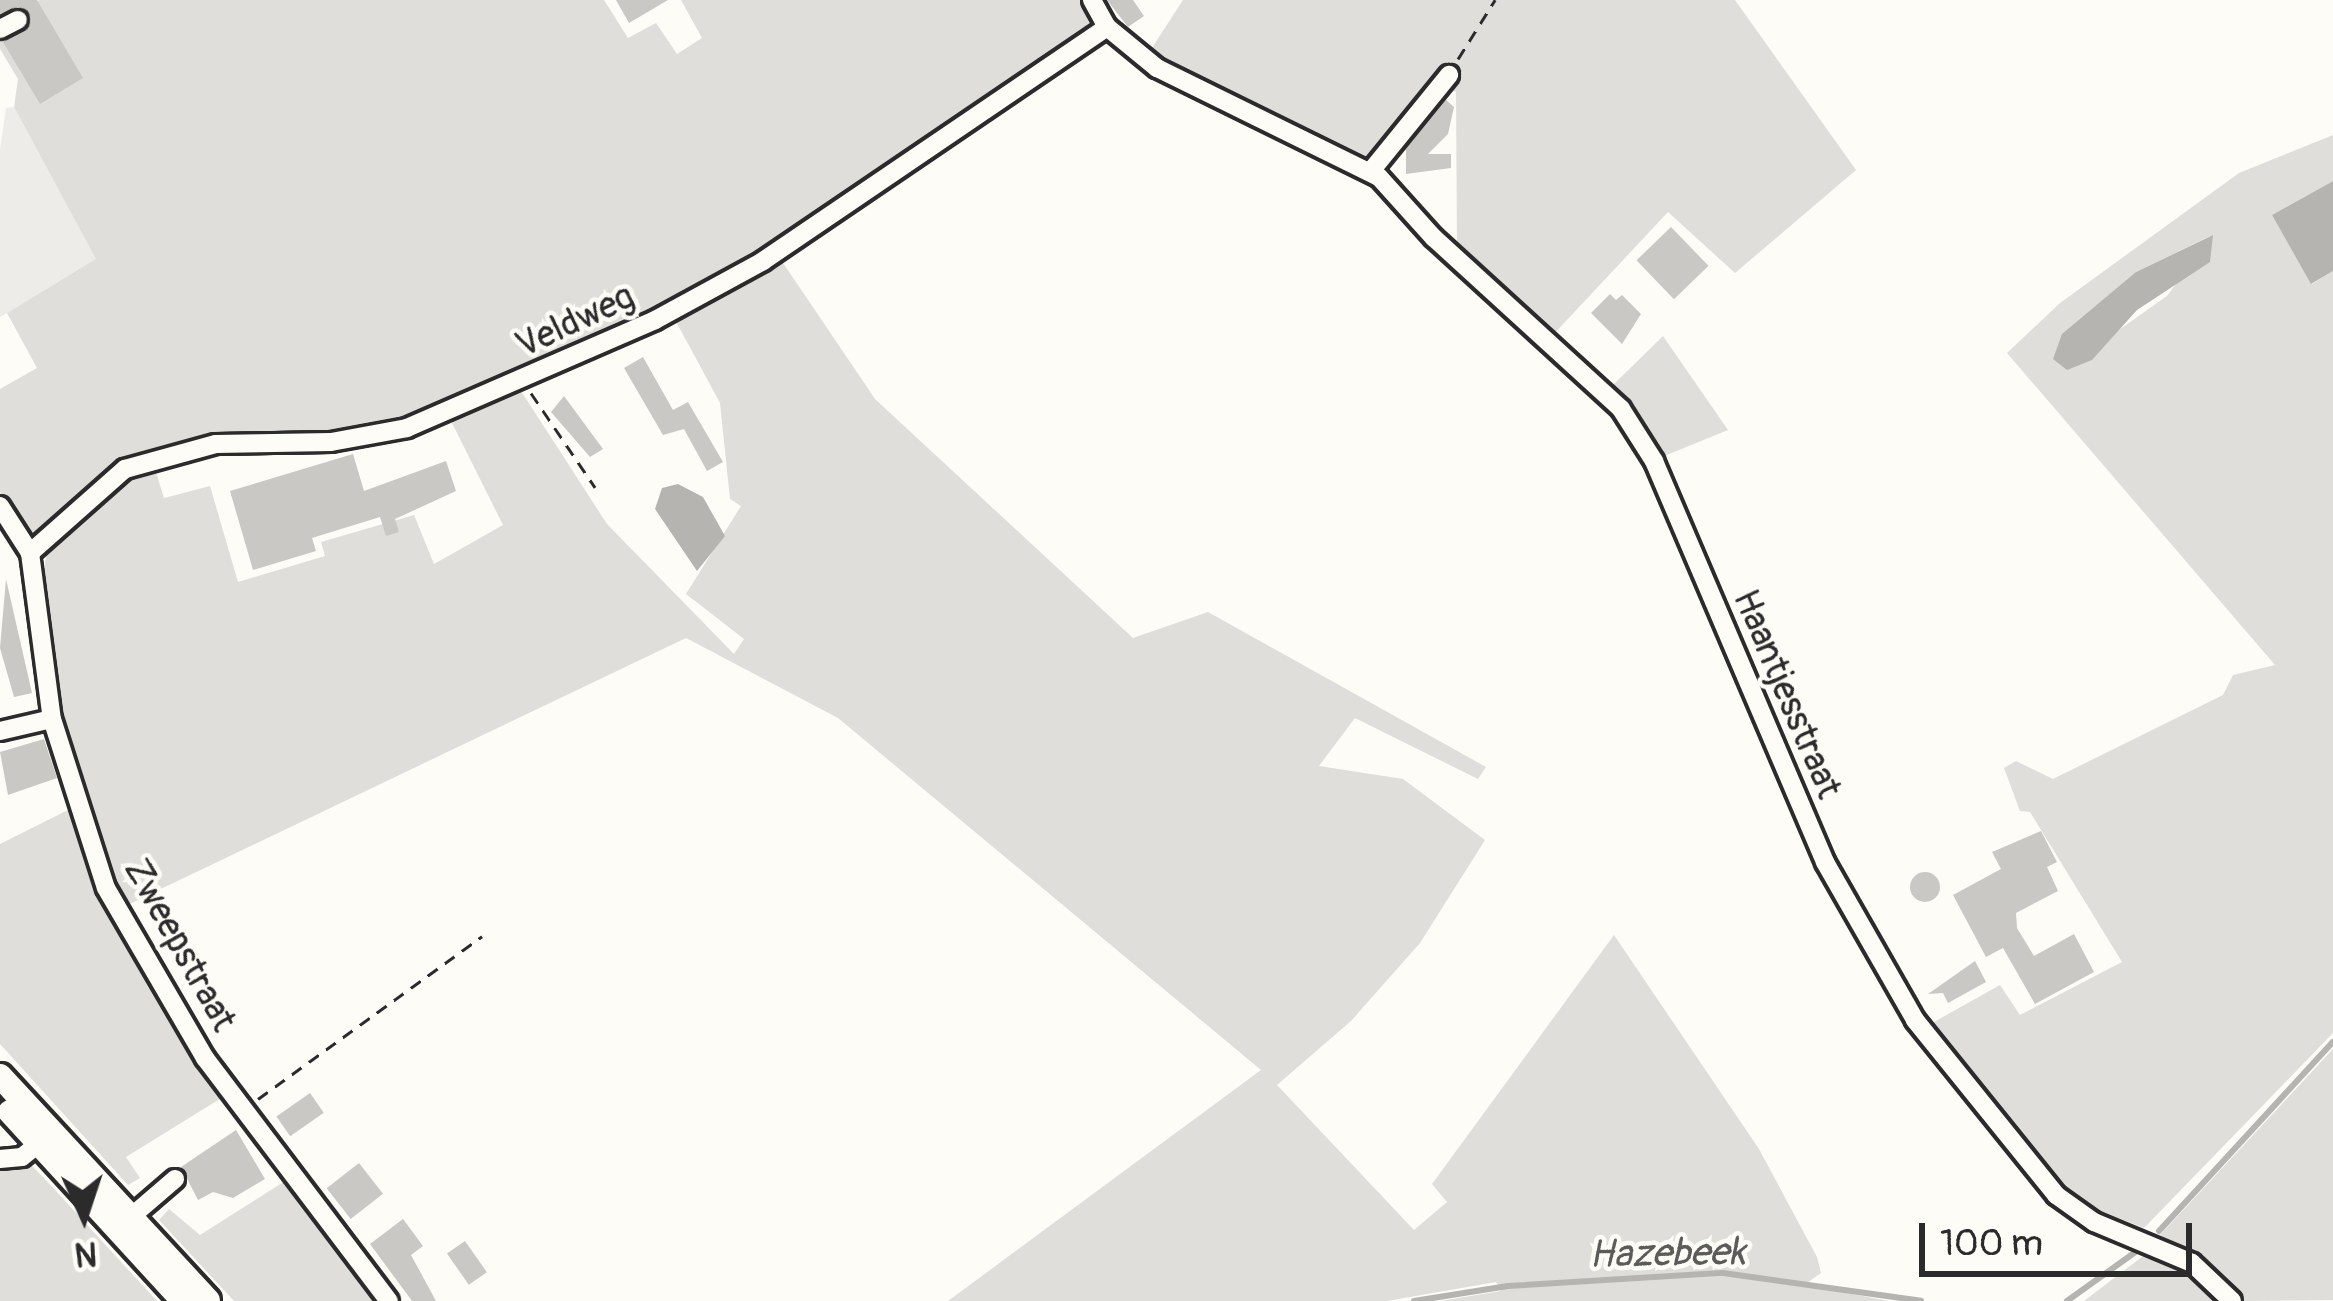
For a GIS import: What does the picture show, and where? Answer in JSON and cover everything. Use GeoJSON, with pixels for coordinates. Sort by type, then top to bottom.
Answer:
{"type":"FeatureCollection","features":[{"type":"Feature","properties":{"kind":"main road"},"geometry":{"type":"LineString","coordinates":[[0,1076],[45,1138],[123,1222],[208,1301]]}},
{"type":"Feature","properties":{"kind":"main road"},"geometry":{"type":"LineString","coordinates":[[0,1101],[45,1138]]}},
{"type":"Feature","properties":{"kind":"main road"},"geometry":{"type":"LineString","coordinates":[[123,1222],[183,1301]]}},
{"type":"Feature","properties":{"kind":"street","name":"Haantjesstraat"},"geometry":{"type":"LineString","coordinates":[[1092,0],[1107,27],[1156,68],[1371,171],[1621,409],[1654,460],[1825,862],[1915,1021],[2056,1195],[2094,1222],[2142,1237],[2192,1263],[2232,1301]]}},
{"type":"Feature","properties":{"kind":"street","name":"Veldweg"},"geometry":{"type":"LineString","coordinates":[[29,553],[125,469],[216,444],[372,436],[524,382],[763,261],[1107,27]]}},
{"type":"Feature","properties":{"kind":"street"},"geometry":{"type":"LineString","coordinates":[[1371,171],[1449,75]]}},
{"type":"Feature","properties":{"kind":"street","name":"Zweepstraat"},"geometry":{"type":"LineString","coordinates":[[0,506],[29,553],[52,719],[106,888],[168,1003],[242,1111],[389,1301]]}},
{"type":"Feature","properties":{"kind":"street"},"geometry":{"type":"LineString","coordinates":[[0,731],[52,719]]}},
{"type":"Feature","properties":{"kind":"street"},"geometry":{"type":"LineString","coordinates":[[0,1160],[45,1138]]}},
{"type":"Feature","properties":{"kind":"street"},"geometry":{"type":"LineString","coordinates":[[123,1222],[175,1179]]}},
{"type":"Feature","properties":{"kind":"path"},"geometry":{"type":"LineString","coordinates":[[1449,75],[1496,0]]}},
{"type":"Feature","properties":{"kind":"path"},"geometry":{"type":"LineString","coordinates":[[524,382],[596,487]]}},
{"type":"Feature","properties":{"kind":"path"},"geometry":{"type":"LineString","coordinates":[[242,1111],[482,937]]}},
{"type":"Feature","properties":{"kind":"shaded area"},"geometry":{"type":"Polygon","coordinates":[[[39,0],[604,0],[628,38],[656,23],[677,54],[702,38],[681,0],[1084,0],[1094,19],[1087,36],[815,221],[609,334],[410,422],[121,467],[37,535],[19,529],[0,492],[0,389],[37,368],[7,313],[96,259],[14,107],[18,79],[0,49],[0,22],[39,0]]]}},
{"type":"Feature","properties":{"kind":"shaded area"},"geometry":{"type":"Polygon","coordinates":[[[1183,0],[1735,0],[1856,170],[1735,273],[1668,212],[1551,337],[1457,252],[1456,92],[1437,82],[1371,162],[1148,54],[1183,0]]]}},
{"type":"Feature","properties":{"kind":"shaded area"},"geometry":{"type":"Polygon","coordinates":[[[14,107],[97,260],[0,317],[0,150],[6,108],[14,107]]]}},
{"type":"Feature","properties":{"kind":"shaded area"},"geometry":{"type":"Polygon","coordinates":[[[2333,135],[2333,181],[2272,215],[2312,284],[2333,271],[2333,1033],[2144,1228],[2063,1196],[1925,1027],[2000,985],[2020,1015],[2122,962],[2030,812],[2020,811],[2004,768],[2016,761],[2053,779],[2223,695],[2233,675],[2275,665],[2007,353],[2060,303],[2239,173],[2333,135]],[[2212,235],[2136,272],[2099,344],[2167,296],[2212,235]]]}},
{"type":"Feature","properties":{"kind":"shaded area"},"geometry":{"type":"Polygon","coordinates":[[[2333,181],[2333,271],[2311,284],[2272,215],[2333,181]]]}},
{"type":"Feature","properties":{"kind":"shaded area"},"geometry":{"type":"Polygon","coordinates":[[[2213,235],[2210,262],[2137,310],[2092,360],[2067,370],[2053,359],[2062,334],[2136,272],[2213,235]]]}},
{"type":"Feature","properties":{"kind":"shaded area"},"geometry":{"type":"Polygon","coordinates":[[[779,257],[875,399],[1133,638],[1208,612],[1486,767],[1478,779],[1355,718],[1319,766],[1403,779],[1485,840],[1420,943],[1351,1021],[1277,1085],[1414,1230],[1447,1202],[1432,1184],[1614,935],[1759,1149],[1817,1257],[1821,1273],[1804,1285],[1889,1301],[1440,1301],[1501,1291],[1496,1282],[1387,1301],[948,1301],[1261,1070],[838,718],[686,638],[123,907],[57,713],[40,599],[47,549],[132,473],[154,466],[164,498],[210,486],[238,582],[325,556],[321,542],[414,515],[434,564],[503,525],[450,419],[521,391],[607,524],[734,654],[744,639],[686,594],[741,506],[730,499],[720,403],[673,316],[779,257]]]}},
{"type":"Feature","properties":{"kind":"shaded area"},"geometry":{"type":"Polygon","coordinates":[[[1663,336],[1728,430],[1657,459],[1610,388],[1663,336]]]}},
{"type":"Feature","properties":{"kind":"shaded area"},"geometry":{"type":"Polygon","coordinates":[[[678,484],[703,497],[725,536],[697,571],[655,509],[662,488],[678,484]]]}},
{"type":"Feature","properties":{"kind":"shaded area"},"geometry":{"type":"Polygon","coordinates":[[[72,808],[120,931],[223,1097],[126,1157],[140,1178],[128,1185],[0,1044],[0,844],[72,808]]]}},
{"type":"Feature","properties":{"kind":"shaded area"},"geometry":{"type":"Polygon","coordinates":[[[2333,1049],[2333,1300],[2244,1301],[2209,1265],[2160,1235],[2333,1049]]]}},
{"type":"Feature","properties":{"kind":"shaded area"},"geometry":{"type":"Polygon","coordinates":[[[32,1166],[157,1301],[0,1301],[0,1171],[32,1166]]]}},
{"type":"Feature","properties":{"kind":"shaded area"},"geometry":{"type":"Polygon","coordinates":[[[285,1181],[381,1301],[234,1301],[159,1220],[169,1209],[200,1235],[285,1181]]]}},
{"type":"Feature","properties":{"kind":"shaded area"},"geometry":{"type":"Polygon","coordinates":[[[2151,1250],[2185,1267],[2218,1301],[2084,1301],[2151,1250]]]}},
{"type":"Feature","properties":{"kind":"building"},"geometry":{"type":"Polygon","coordinates":[[[0,0],[37,0],[83,78],[40,104],[3,42],[28,28],[30,15],[18,7],[0,14],[0,0]]]}},
{"type":"Feature","properties":{"kind":"building"},"geometry":{"type":"Polygon","coordinates":[[[616,0],[668,0],[629,23],[616,0]]]}},
{"type":"Feature","properties":{"kind":"building"},"geometry":{"type":"Polygon","coordinates":[[[1107,0],[1133,0],[1144,16],[1128,27],[1107,0]]]}},
{"type":"Feature","properties":{"kind":"building"},"geometry":{"type":"Polygon","coordinates":[[[1446,100],[1454,107],[1448,134],[1428,154],[1451,154],[1451,168],[1406,174],[1406,149],[1446,100]]]}},
{"type":"Feature","properties":{"kind":"building"},"geometry":{"type":"Polygon","coordinates":[[[1671,227],[1709,266],[1674,299],[1636,260],[1671,227]]]}},
{"type":"Feature","properties":{"kind":"building"},"geometry":{"type":"Polygon","coordinates":[[[1610,294],[1616,300],[1622,295],[1641,314],[1622,344],[1591,313],[1610,294]]]}},
{"type":"Feature","properties":{"kind":"building"},"geometry":{"type":"Polygon","coordinates":[[[643,357],[673,410],[688,402],[723,462],[707,471],[684,429],[663,435],[624,368],[643,357]]]}},
{"type":"Feature","properties":{"kind":"building"},"geometry":{"type":"Polygon","coordinates":[[[564,396],[603,449],[590,457],[551,412],[564,396]]]}},
{"type":"Feature","properties":{"kind":"building"},"geometry":{"type":"Polygon","coordinates":[[[353,454],[364,491],[446,461],[456,491],[395,519],[399,532],[386,536],[380,517],[312,538],[316,551],[253,570],[230,491],[353,454]]]}},
{"type":"Feature","properties":{"kind":"building"},"geometry":{"type":"Polygon","coordinates":[[[6,579],[32,693],[14,697],[0,648],[6,579]]]}},
{"type":"Feature","properties":{"kind":"building"},"geometry":{"type":"Polygon","coordinates":[[[44,739],[57,778],[8,795],[0,752],[44,739]]]}},
{"type":"Feature","properties":{"kind":"building"},"geometry":{"type":"Polygon","coordinates":[[[2041,831],[2057,862],[2047,867],[2058,891],[2016,913],[2017,928],[2034,956],[2074,934],[2094,972],[2035,1004],[2003,948],[1986,957],[1953,895],[2001,869],[1992,852],[2041,831]]]}},
{"type":"Feature","properties":{"kind":"building"},"geometry":{"type":"Polygon","coordinates":[[[1925,872],[1936,876],[1940,887],[1936,898],[1925,902],[1914,898],[1910,887],[1914,876],[1925,872]]]}},
{"type":"Feature","properties":{"kind":"building"},"geometry":{"type":"Polygon","coordinates":[[[1975,961],[1986,982],[1948,1003],[1943,993],[1928,994],[1975,961]]]}},
{"type":"Feature","properties":{"kind":"building"},"geometry":{"type":"Polygon","coordinates":[[[310,1093],[324,1113],[290,1136],[276,1117],[310,1093]]]}},
{"type":"Feature","properties":{"kind":"building"},"geometry":{"type":"Polygon","coordinates":[[[236,1130],[265,1179],[233,1198],[213,1192],[198,1200],[181,1167],[236,1130]]]}},
{"type":"Feature","properties":{"kind":"building"},"geometry":{"type":"Polygon","coordinates":[[[359,1163],[383,1194],[351,1219],[327,1188],[359,1163]]]}},
{"type":"Feature","properties":{"kind":"building"},"geometry":{"type":"Polygon","coordinates":[[[403,1219],[423,1246],[411,1255],[436,1301],[412,1301],[370,1244],[403,1219]]]}},
{"type":"Feature","properties":{"kind":"building"},"geometry":{"type":"Polygon","coordinates":[[[465,1241],[487,1272],[469,1285],[447,1254],[465,1241]]]}},
{"type":"Feature","properties":{"kind":"waterway","name":"Hazebeek"},"geometry":{"type":"LineString","coordinates":[[2159,1231],[2333,1042]]}},
{"type":"Feature","properties":{"kind":"waterway","name":"Hazebeek"},"geometry":{"type":"LineString","coordinates":[[2067,1301],[2141,1248]]}},
{"type":"Feature","properties":{"kind":"waterway","name":"Hazebeek"},"geometry":{"type":"LineString","coordinates":[[1414,1301],[1508,1286],[1723,1273],[1921,1301]]}}]}
